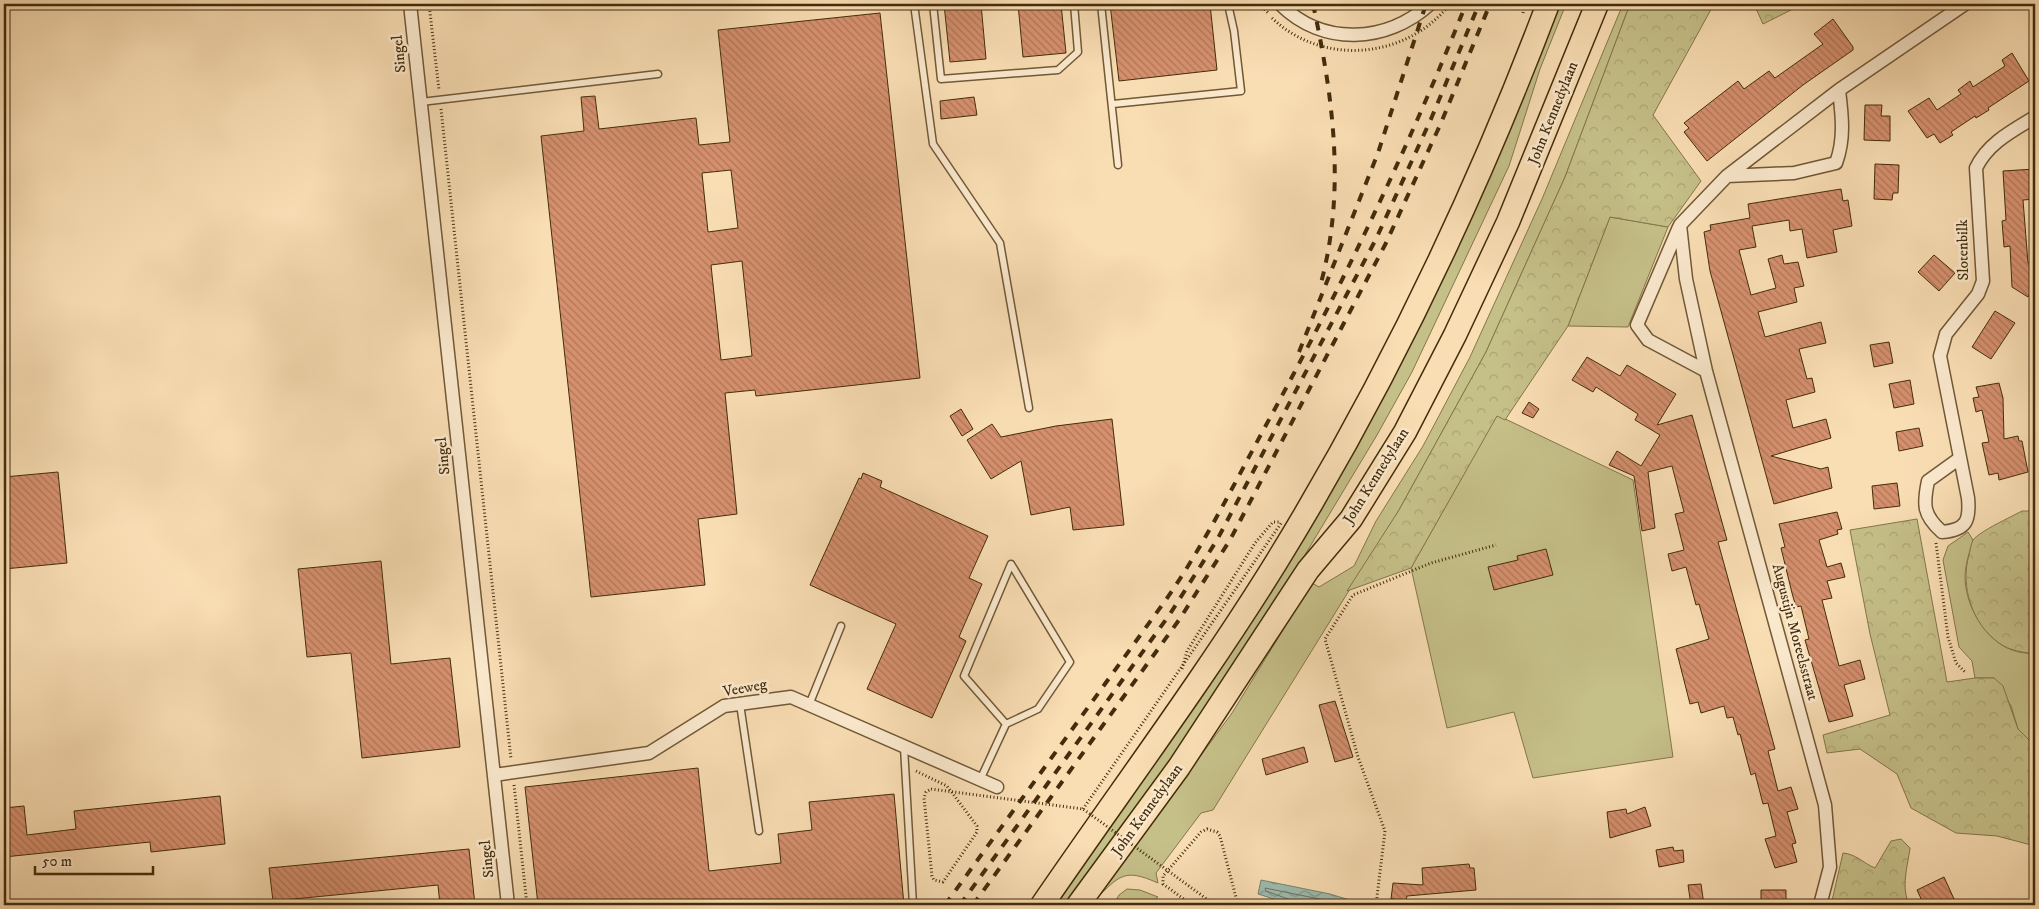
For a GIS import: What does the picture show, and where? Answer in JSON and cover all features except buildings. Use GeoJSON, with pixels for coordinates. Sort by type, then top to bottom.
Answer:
{"type":"FeatureCollection","features":[{"type":"Feature","properties":{"kind":"highway","name":"John Kennedylaan"},"geometry":{"type":"LineString","coordinates":[[1042,905],[1189,695],[1277,560],[1360,415],[1412,315],[1489,152],[1548,4]]}},
{"type":"Feature","properties":{"kind":"highway","name":"John Kennedylaan"},"geometry":{"type":"LineString","coordinates":[[1078,905],[1179,767],[1308,570],[1351,519],[1404,432],[1455,335],[1508,222],[1597,4]]}},
{"type":"Feature","properties":{"kind":"street","name":"Singel"},"geometry":{"type":"LineString","coordinates":[[410,4],[508,905]]}},
{"type":"Feature","properties":{"kind":"street"},"geometry":{"type":"LineString","coordinates":[[1280,4],[1306,24],[1333,33],[1355,36],[1378,33],[1400,26],[1430,4]]}},
{"type":"Feature","properties":{"kind":"street"},"geometry":{"type":"LineString","coordinates":[[1706,370],[1648,340],[1637,325],[1680,225],[1727,176],[1839,90],[1965,4]]}},
{"type":"Feature","properties":{"kind":"street"},"geometry":{"type":"LineString","coordinates":[[1727,176],[1794,173],[1836,163],[1841,150],[1843,125],[1839,90]]}},
{"type":"Feature","properties":{"kind":"street","name":"Slotenbilk"},"geometry":{"type":"LineString","coordinates":[[1942,532],[1955,531],[1963,526],[1969,515],[1940,356],[1946,334],[1978,294],[1983,281],[1976,168],[1982,155],[2000,138],[2035,117]]}},
{"type":"Feature","properties":{"kind":"street","name":"Augustijn Moreelsstraat"},"geometry":{"type":"LineString","coordinates":[[1680,225],[1686,279],[1706,370],[1825,805],[1830,867],[1820,905]]}},
{"type":"Feature","properties":{"kind":"street"},"geometry":{"type":"LineString","coordinates":[[1942,532],[1929,520],[1925,498],[1928,480],[1960,458]]}},
{"type":"Feature","properties":{"kind":"street","name":"Veeweg"},"geometry":{"type":"LineString","coordinates":[[494,775],[649,753],[724,706],[791,697],[997,787]]}},
{"type":"Feature","properties":{"kind":"lane"},"geometry":{"type":"LineString","coordinates":[[524,4],[535,4]]}},
{"type":"Feature","properties":{"kind":"lane"},"geometry":{"type":"LineString","coordinates":[[914,4],[933,144],[1000,243],[1029,408]]}},
{"type":"Feature","properties":{"kind":"lane"},"geometry":{"type":"LineString","coordinates":[[933,4],[941,79],[1058,70],[1078,52],[1074,4]]}},
{"type":"Feature","properties":{"kind":"lane"},"geometry":{"type":"LineString","coordinates":[[1101,4],[1118,165]]}},
{"type":"Feature","properties":{"kind":"lane"},"geometry":{"type":"LineString","coordinates":[[1113,104],[1240,91],[1234,31],[1228,4]]}},
{"type":"Feature","properties":{"kind":"lane"},"geometry":{"type":"LineString","coordinates":[[420,102],[658,74]]}},
{"type":"Feature","properties":{"kind":"lane"},"geometry":{"type":"LineString","coordinates":[[980,780],[1006,724],[1038,709],[1070,662],[1011,564],[964,676],[1006,724]]}},
{"type":"Feature","properties":{"kind":"lane"},"geometry":{"type":"LineString","coordinates":[[809,704],[841,626]]}},
{"type":"Feature","properties":{"kind":"lane"},"geometry":{"type":"LineString","coordinates":[[740,704],[759,830]]}},
{"type":"Feature","properties":{"kind":"lane"},"geometry":{"type":"LineString","coordinates":[[904,747],[914,905]]}},
{"type":"Feature","properties":{"kind":"path"},"geometry":{"type":"LineString","coordinates":[[429,4],[527,905]]}},
{"type":"Feature","properties":{"kind":"path"},"geometry":{"type":"LineString","coordinates":[[1520,22],[1525,4]]}},
{"type":"Feature","properties":{"kind":"path"},"geometry":{"type":"LineString","coordinates":[[1083,809],[1286,514]]}},
{"type":"Feature","properties":{"kind":"path"},"geometry":{"type":"LineString","coordinates":[[1181,676],[1187,652],[1255,543],[1273,522],[1282,522]]}},
{"type":"Feature","properties":{"kind":"path"},"geometry":{"type":"LineString","coordinates":[[1942,532],[1935,545],[1948,637],[1956,663],[1965,672]]}},
{"type":"Feature","properties":{"kind":"path"},"geometry":{"type":"LineString","coordinates":[[1376,904],[1385,830],[1358,756],[1325,639],[1353,595],[1431,563],[1496,545]]}},
{"type":"Feature","properties":{"kind":"path"},"geometry":{"type":"LineString","coordinates":[[915,771],[946,786],[952,793],[958,800],[963,807],[969,813],[977,826],[978,832],[942,882],[938,882],[932,876],[924,798],[926,792],[930,789],[947,790],[957,792],[1083,809],[1215,905]]}},
{"type":"Feature","properties":{"kind":"path"},"geometry":{"type":"LineString","coordinates":[[1083,820],[1089,812]]}},
{"type":"Feature","properties":{"kind":"path"},"geometry":{"type":"LineString","coordinates":[[1192,905],[1164,884],[1163,876],[1201,832],[1207,829],[1217,832],[1220,836],[1238,905]]}},
{"type":"Feature","properties":{"kind":"green space"},"geometry":{"type":"Polygon","coordinates":[[[1557,4],[1566,4],[1540,69],[1509,166],[1412,372],[1377,435],[1267,618],[1112,846],[1067,905],[1052,905],[1279,570],[1557,4]]]}},
{"type":"Feature","properties":{"kind":"green space"},"geometry":{"type":"Polygon","coordinates":[[[1623,4],[1630,4],[1565,177],[1486,352],[1399,510],[1213,810],[1201,813],[1156,873],[1158,883],[1137,876],[1123,876],[1095,900],[1232,713],[1312,583],[1319,587],[1354,566],[1376,521],[1423,446],[1470,357],[1542,199],[1623,4]]]}},
{"type":"Feature","properties":{"kind":"green space"},"geometry":{"type":"Polygon","coordinates":[[[1630,4],[1714,4],[1653,115],[1701,181],[1668,227],[1610,217],[1568,326],[1505,420],[1497,416],[1411,568],[1347,591],[1399,510],[1486,352],[1565,177],[1630,4]]]}},
{"type":"Feature","properties":{"kind":"green space"},"geometry":{"type":"Polygon","coordinates":[[[1754,4],[1803,4],[1763,24],[1754,4]]]}},
{"type":"Feature","properties":{"kind":"green space"},"geometry":{"type":"Polygon","coordinates":[[[1610,217],[1668,227],[1628,327],[1568,326],[1610,217]]]}},
{"type":"Feature","properties":{"kind":"green space"},"geometry":{"type":"Polygon","coordinates":[[[1497,415],[1633,480],[1673,757],[1533,778],[1514,712],[1447,728],[1411,568],[1497,415]]]}},
{"type":"Feature","properties":{"kind":"green space"},"geometry":{"type":"Polygon","coordinates":[[[2022,511],[2035,511],[2035,654],[2008,648],[1990,635],[1975,615],[1967,591],[1967,567],[1973,540],[1989,528],[2022,511]]]}},
{"type":"Feature","properties":{"kind":"green space"},"geometry":{"type":"Polygon","coordinates":[[[1917,519],[1947,682],[1975,678],[1994,678],[2003,686],[2018,729],[2035,746],[2035,846],[1997,836],[1956,833],[1911,808],[1897,774],[1860,749],[1827,753],[1823,735],[1890,715],[1870,634],[1850,530],[1917,519]]]}},
{"type":"Feature","properties":{"kind":"green space"},"geometry":{"type":"Polygon","coordinates":[[[1968,532],[1973,540],[1965,579],[1970,604],[1976,616],[1983,627],[2001,645],[2015,651],[2035,654],[2035,746],[2018,729],[2011,706],[1994,678],[1975,678],[1972,661],[1959,647],[1943,560],[1948,546],[1968,532]]]}},
{"type":"Feature","properties":{"kind":"green space"},"geometry":{"type":"Polygon","coordinates":[[[1901,839],[1910,848],[1905,884],[1907,899],[1910,905],[1831,905],[1843,853],[1856,857],[1875,868],[1891,841],[1901,839]]]}},
{"type":"Feature","properties":{"kind":"green space"},"geometry":{"type":"Polygon","coordinates":[[[1127,889],[1140,890],[1158,897],[1149,905],[1113,905],[1119,895],[1127,889]]]}},
{"type":"Feature","properties":{"kind":"water"},"geometry":{"type":"Polygon","coordinates":[[[1261,880],[1330,894],[1366,905],[1293,905],[1258,894],[1261,880]]]}},
{"type":"Feature","properties":{"kind":"railway"},"geometry":{"type":"LineString","coordinates":[[1313,4],[1326,74],[1334,143],[1333,213],[1329,248],[1321,283]]}},
{"type":"Feature","properties":{"kind":"railway"},"geometry":{"type":"LineString","coordinates":[[1299,352],[1378,153],[1426,4]]}},
{"type":"Feature","properties":{"kind":"railway"},"geometry":{"type":"LineString","coordinates":[[945,905],[1165,601],[1205,538],[1320,324],[1372,218],[1421,112],[1466,4]]}},
{"type":"Feature","properties":{"kind":"railway"},"geometry":{"type":"LineString","coordinates":[[960,905],[1170,614],[1217,540],[1376,239],[1431,119],[1479,4]]}},
{"type":"Feature","properties":{"kind":"railway"},"geometry":{"type":"LineString","coordinates":[[973,905],[1179,620],[1230,540],[1386,243],[1441,123],[1490,4]]}}]}
